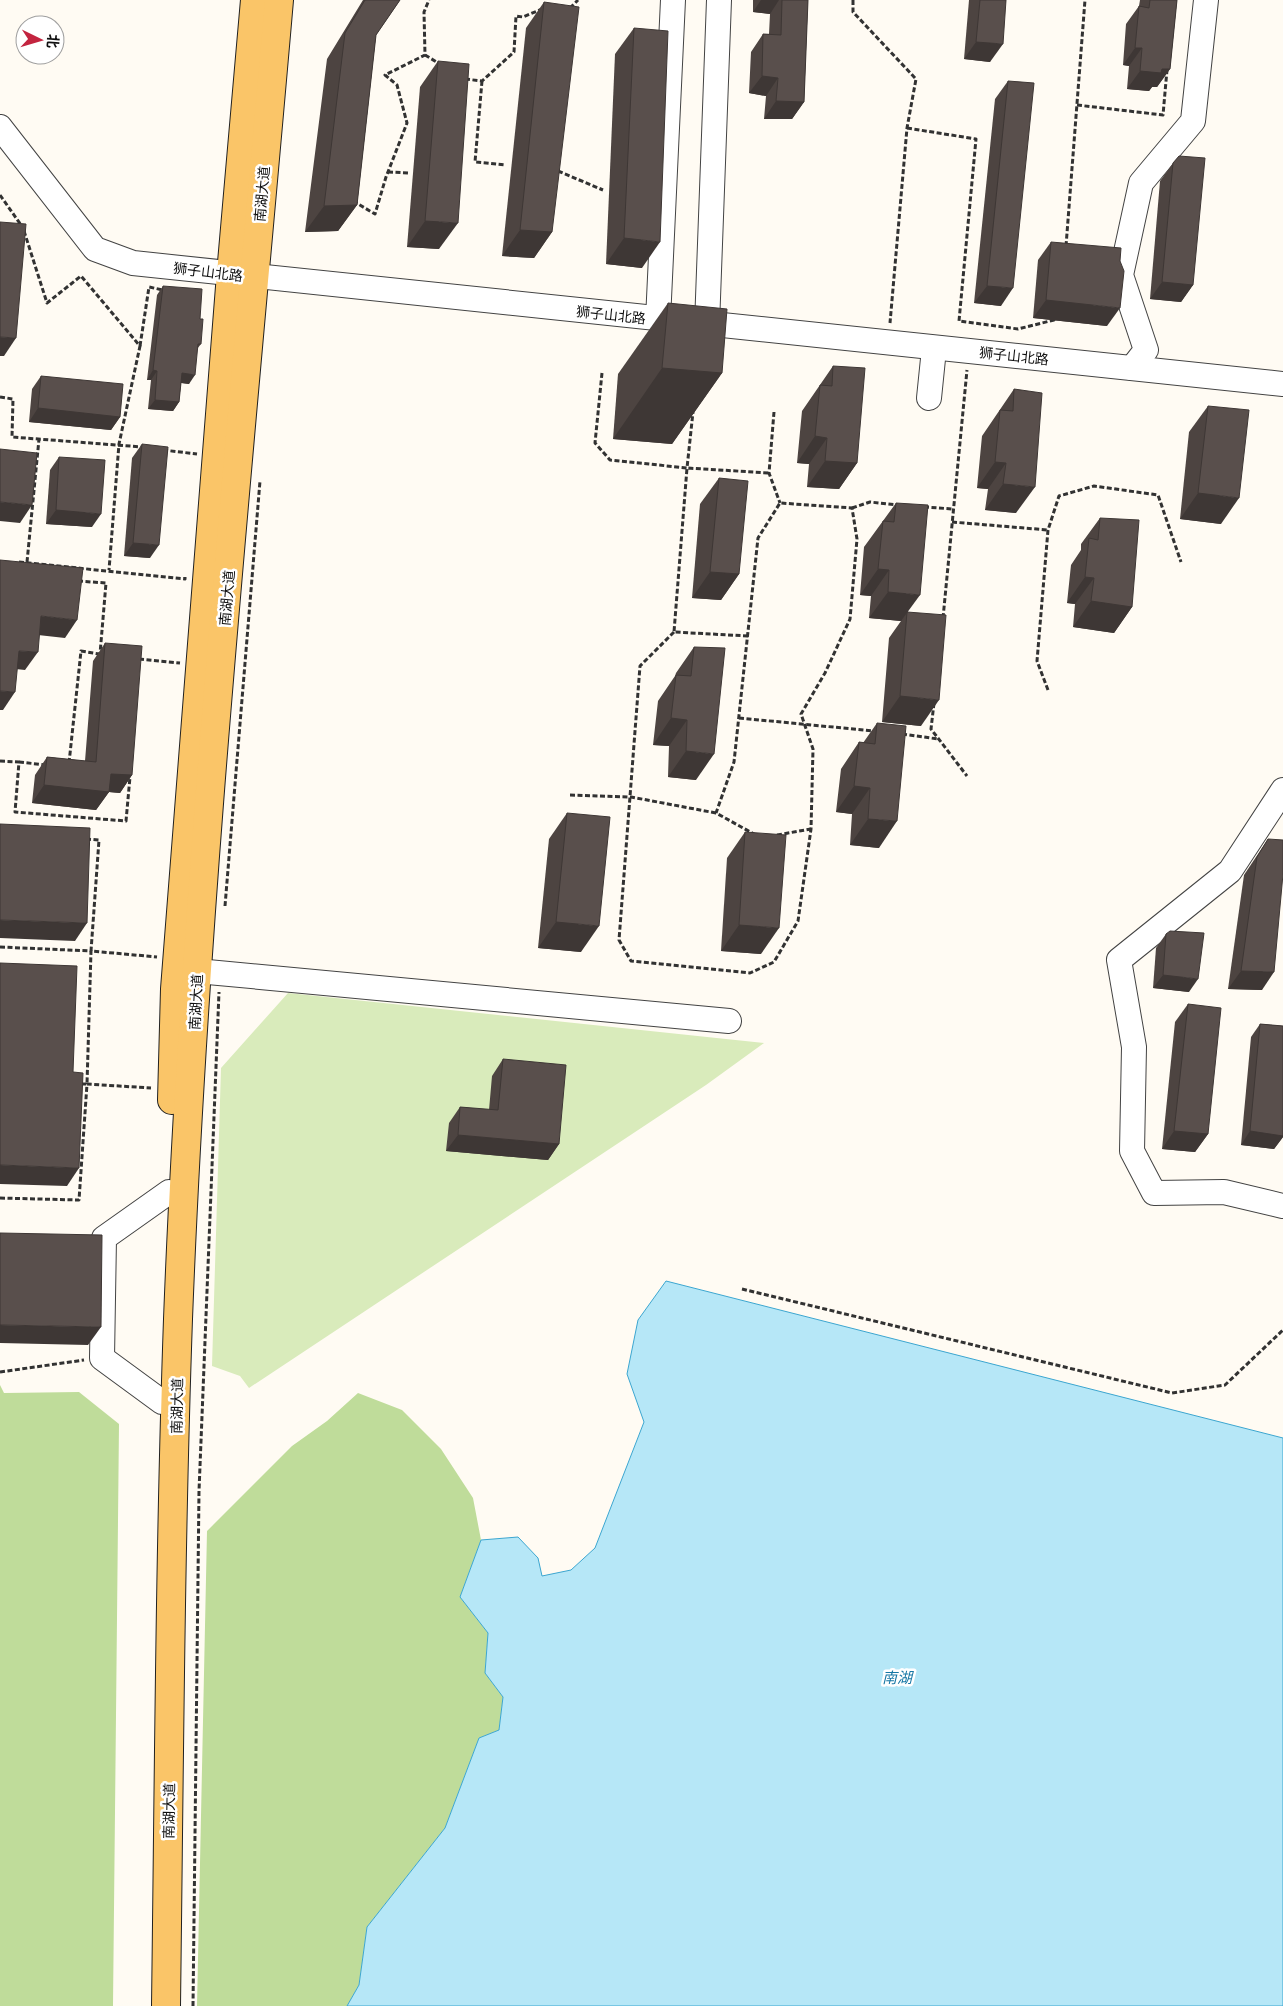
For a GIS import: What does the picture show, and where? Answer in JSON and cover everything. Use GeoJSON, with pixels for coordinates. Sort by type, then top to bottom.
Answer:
{"type":"FeatureCollection","features":[{"type":"Feature","properties":{"kind":"main road","name":"南湖大道"},"geometry":{"type":"LineString","coordinates":[[166,2006],[178,1319],[198,967],[243,276],[256,0]]}},
{"type":"Feature","properties":{"kind":"main road","name":"南湖大道"},"geometry":{"type":"LineString","coordinates":[[243,276],[279,0]]}},
{"type":"Feature","properties":{"kind":"main road","name":"南湖大道"},"geometry":{"type":"LineString","coordinates":[[149,2006],[155,1634],[172,1090],[198,967]]}},
{"type":"Feature","properties":{"kind":"street"},"geometry":{"type":"LineString","coordinates":[[658,320],[673,0]]}},
{"type":"Feature","properties":{"kind":"street"},"geometry":{"type":"LineString","coordinates":[[707,325],[719,0]]}},
{"type":"Feature","properties":{"kind":"street"},"geometry":{"type":"LineString","coordinates":[[1132,368],[1146,350],[1121,275],[1141,183],[1193,121],[1206,0]]}},
{"type":"Feature","properties":{"kind":"street","name":"狮子山北路"},"geometry":{"type":"LineString","coordinates":[[0,127],[95,249],[133,263],[658,320],[1283,384]]}},
{"type":"Feature","properties":{"kind":"street"},"geometry":{"type":"LineString","coordinates":[[929,398],[934,349]]}},
{"type":"Feature","properties":{"kind":"street"},"geometry":{"type":"LineString","coordinates":[[1283,790],[1230,871],[1119,960],[1134,1047],[1132,1151],[1154,1193],[1224,1192],[1283,1206]]}},
{"type":"Feature","properties":{"kind":"street"},"geometry":{"type":"LineString","coordinates":[[198,967],[729,1021]]}},
{"type":"Feature","properties":{"kind":"street"},"geometry":{"type":"LineString","coordinates":[[162,1402],[102,1358],[104,1238],[169,1192]]}},
{"type":"Feature","properties":{"kind":"path"},"geometry":{"type":"LineString","coordinates":[[425,55],[424,12],[429,0]]}},
{"type":"Feature","properties":{"kind":"path"},"geometry":{"type":"LineString","coordinates":[[561,8],[570,7],[578,0]]}},
{"type":"Feature","properties":{"kind":"path"},"geometry":{"type":"LineString","coordinates":[[853,0],[853,12],[916,79],[904,162],[889,344]]}},
{"type":"Feature","properties":{"kind":"path"},"geometry":{"type":"LineString","coordinates":[[1066,252],[1085,0]]}},
{"type":"Feature","properties":{"kind":"path"},"geometry":{"type":"LineString","coordinates":[[569,17],[570,7]]}},
{"type":"Feature","properties":{"kind":"path"},"geometry":{"type":"LineString","coordinates":[[461,76],[469,81],[482,81],[514,52],[516,16],[523,17],[542,9],[551,8]]}},
{"type":"Feature","properties":{"kind":"path"},"geometry":{"type":"LineString","coordinates":[[425,55],[447,68]]}},
{"type":"Feature","properties":{"kind":"path"},"geometry":{"type":"LineString","coordinates":[[351,200],[375,214],[388,172],[407,123],[397,85],[385,75],[425,55]]}},
{"type":"Feature","properties":{"kind":"path"},"geometry":{"type":"LineString","coordinates":[[1076,105],[1163,115],[1167,67]]}},
{"type":"Feature","properties":{"kind":"path"},"geometry":{"type":"LineString","coordinates":[[482,81],[475,162],[506,165]]}},
{"type":"Feature","properties":{"kind":"path"},"geometry":{"type":"LineString","coordinates":[[908,128],[976,138],[959,321],[1018,329],[1054,320],[1056,311]]}},
{"type":"Feature","properties":{"kind":"path"},"geometry":{"type":"LineString","coordinates":[[554,170],[603,190]]}},
{"type":"Feature","properties":{"kind":"path"},"geometry":{"type":"LineString","coordinates":[[388,172],[409,173]]}},
{"type":"Feature","properties":{"kind":"path"},"geometry":{"type":"LineString","coordinates":[[0,195],[23,229],[47,303],[81,276],[140,346]]}},
{"type":"Feature","properties":{"kind":"path"},"geometry":{"type":"LineString","coordinates":[[109,570],[119,444],[140,346],[149,288],[168,291]]}},
{"type":"Feature","properties":{"kind":"path"},"geometry":{"type":"LineString","coordinates":[[942,620],[969,351]]}},
{"type":"Feature","properties":{"kind":"path"},"geometry":{"type":"LineString","coordinates":[[602,373],[595,442],[610,460],[687,468],[769,473]]}},
{"type":"Feature","properties":{"kind":"path"},"geometry":{"type":"LineString","coordinates":[[0,398],[13,399],[12,437],[119,444],[147,448]]}},
{"type":"Feature","properties":{"kind":"path"},"geometry":{"type":"LineString","coordinates":[[693,403],[674,632],[640,666],[619,940],[631,961],[750,973],[774,962],[798,921],[811,829],[813,749],[801,714],[825,673],[850,620],[856,539],[852,508]]}},
{"type":"Feature","properties":{"kind":"path"},"geometry":{"type":"LineString","coordinates":[[774,412],[769,473],[780,503]]}},
{"type":"Feature","properties":{"kind":"path"},"geometry":{"type":"LineString","coordinates":[[27,562],[39,439]]}},
{"type":"Feature","properties":{"kind":"path"},"geometry":{"type":"LineString","coordinates":[[156,449],[202,455]]}},
{"type":"Feature","properties":{"kind":"path"},"geometry":{"type":"LineString","coordinates":[[224,913],[260,478]]}},
{"type":"Feature","properties":{"kind":"path"},"geometry":{"type":"LineString","coordinates":[[1048,690],[1037,661],[1048,530],[1060,496],[1094,486],[1158,495],[1181,562]]}},
{"type":"Feature","properties":{"kind":"path"},"geometry":{"type":"LineString","coordinates":[[780,503],[852,508],[870,502],[907,505]]}},
{"type":"Feature","properties":{"kind":"path"},"geometry":{"type":"LineString","coordinates":[[716,813],[734,762],[758,538],[780,503]]}},
{"type":"Feature","properties":{"kind":"path"},"geometry":{"type":"LineString","coordinates":[[916,506],[953,509]]}},
{"type":"Feature","properties":{"kind":"path"},"geometry":{"type":"LineString","coordinates":[[952,522],[1048,530]]}},
{"type":"Feature","properties":{"kind":"path"},"geometry":{"type":"LineString","coordinates":[[9,561],[185,579],[186,569]]}},
{"type":"Feature","properties":{"kind":"path"},"geometry":{"type":"LineString","coordinates":[[77,580],[106,583],[99,654]]}},
{"type":"Feature","properties":{"kind":"path"},"geometry":{"type":"LineString","coordinates":[[674,632],[748,636]]}},
{"type":"Feature","properties":{"kind":"path"},"geometry":{"type":"LineString","coordinates":[[68,767],[80,651],[107,655]]}},
{"type":"Feature","properties":{"kind":"path"},"geometry":{"type":"LineString","coordinates":[[132,658],[186,664]]}},
{"type":"Feature","properties":{"kind":"path"},"geometry":{"type":"LineString","coordinates":[[139,669],[140,660]]}},
{"type":"Feature","properties":{"kind":"path"},"geometry":{"type":"LineString","coordinates":[[934,699],[931,729],[967,776]]}},
{"type":"Feature","properties":{"kind":"path"},"geometry":{"type":"LineString","coordinates":[[739,718],[881,732]]}},
{"type":"Feature","properties":{"kind":"path"},"geometry":{"type":"LineString","coordinates":[[901,734],[939,739]]}},
{"type":"Feature","properties":{"kind":"path"},"geometry":{"type":"LineString","coordinates":[[0,761],[48,765]]}},
{"type":"Feature","properties":{"kind":"path"},"geometry":{"type":"LineString","coordinates":[[19,762],[15,812],[126,821],[130,774]]}},
{"type":"Feature","properties":{"kind":"path"},"geometry":{"type":"LineString","coordinates":[[570,796],[631,797],[716,813],[762,838]]}},
{"type":"Feature","properties":{"kind":"path"},"geometry":{"type":"LineString","coordinates":[[770,837],[811,829]]}},
{"type":"Feature","properties":{"kind":"path"},"geometry":{"type":"LineString","coordinates":[[0,1198],[79,1200],[87,1084],[91,951],[100,840],[80,838]]}},
{"type":"Feature","properties":{"kind":"path"},"geometry":{"type":"LineString","coordinates":[[0,947],[91,951],[198,967],[199,1491],[193,2006]]}},
{"type":"Feature","properties":{"kind":"path"},"geometry":{"type":"LineString","coordinates":[[77,1084],[172,1090]]}},
{"type":"Feature","properties":{"kind":"path"},"geometry":{"type":"LineString","coordinates":[[742,1289],[1172,1393],[1225,1385],[1283,1330]]}},
{"type":"Feature","properties":{"kind":"path"},"geometry":{"type":"LineString","coordinates":[[0,1372],[102,1358]]}},
{"type":"Feature","properties":{"kind":"green space"},"geometry":{"type":"Polygon","coordinates":[[[288,993],[764,1043],[706,1085],[249,1388],[240,1376],[212,1366],[221,1068],[288,993]]]}},
{"type":"Feature","properties":{"kind":"green space"},"geometry":{"type":"Polygon","coordinates":[[[0,1385],[4,1393],[79,1392],[119,1424],[113,2006],[0,2006],[0,1385]]]}},
{"type":"Feature","properties":{"kind":"green space"},"geometry":{"type":"Polygon","coordinates":[[[358,1393],[402,1410],[441,1449],[473,1498],[481,1540],[460,1597],[488,1633],[485,1673],[503,1697],[499,1730],[479,1738],[445,1828],[367,1927],[359,1985],[347,2006],[197,2006],[207,1531],[292,1446],[327,1421],[358,1393]]]}},
{"type":"Feature","properties":{"kind":"water","name":"南湖"},"geometry":{"type":"Polygon","coordinates":[[[666,1281],[1283,1438],[1283,2006],[347,2006],[359,1985],[367,1927],[445,1828],[479,1738],[499,1730],[503,1697],[485,1673],[488,1633],[460,1597],[481,1540],[518,1537],[538,1558],[542,1576],[571,1570],[595,1548],[644,1422],[627,1374],[638,1320],[666,1281]]]}},
{"type":"Feature","properties":{"kind":"building"},"geometry":{"type":"Polygon","coordinates":[[[365,0],[400,0],[376,35],[357,205],[324,206],[345,33],[365,0]]]}},
{"type":"Feature","properties":{"kind":"building"},"geometry":{"type":"Polygon","coordinates":[[[782,0],[808,0],[804,102],[776,101],[778,78],[762,76],[763,34],[781,35],[782,0]]]}},
{"type":"Feature","properties":{"kind":"building"},"geometry":{"type":"Polygon","coordinates":[[[980,0],[1006,0],[1003,44],[976,42],[980,0]]]}},
{"type":"Feature","properties":{"kind":"building"},"geometry":{"type":"Polygon","coordinates":[[[1150,0],[1177,0],[1170,69],[1162,69],[1161,73],[1140,71],[1142,48],[1135,48],[1139,6],[1149,8],[1150,0]]]}},
{"type":"Feature","properties":{"kind":"building"},"geometry":{"type":"Polygon","coordinates":[[[544,2],[579,7],[552,232],[520,230],[544,2]]]}},
{"type":"Feature","properties":{"kind":"building"},"geometry":{"type":"Polygon","coordinates":[[[634,28],[668,31],[660,242],[624,238],[634,28]]]}},
{"type":"Feature","properties":{"kind":"building"},"geometry":{"type":"Polygon","coordinates":[[[438,61],[469,64],[458,223],[425,221],[438,61]]]}},
{"type":"Feature","properties":{"kind":"building"},"geometry":{"type":"Polygon","coordinates":[[[1008,81],[1034,83],[1013,288],[987,286],[1008,81]]]}},
{"type":"Feature","properties":{"kind":"building"},"geometry":{"type":"Polygon","coordinates":[[[1179,156],[1205,158],[1193,285],[1162,282],[1173,163],[1179,156]]]}},
{"type":"Feature","properties":{"kind":"building"},"geometry":{"type":"Polygon","coordinates":[[[0,222],[26,224],[16,338],[0,337],[0,222]]]}},
{"type":"Feature","properties":{"kind":"building"},"geometry":{"type":"Polygon","coordinates":[[[1051,242],[1121,248],[1120,261],[1124,271],[1120,308],[1046,300],[1051,242]]]}},
{"type":"Feature","properties":{"kind":"building"},"geometry":{"type":"Polygon","coordinates":[[[163,286],[202,289],[200,319],[203,319],[201,344],[198,344],[195,375],[182,373],[179,402],[155,400],[157,371],[153,370],[163,286]]]}},
{"type":"Feature","properties":{"kind":"building"},"geometry":{"type":"Polygon","coordinates":[[[668,303],[727,309],[722,373],[662,368],[668,303]]]}},
{"type":"Feature","properties":{"kind":"building"},"geometry":{"type":"Polygon","coordinates":[[[833,366],[865,368],[857,463],[825,461],[827,438],[815,436],[820,385],[832,386],[833,366]]]}},
{"type":"Feature","properties":{"kind":"building"},"geometry":{"type":"Polygon","coordinates":[[[41,376],[123,384],[120,417],[38,408],[41,376]]]}},
{"type":"Feature","properties":{"kind":"building"},"geometry":{"type":"Polygon","coordinates":[[[1014,389],[1042,393],[1035,487],[1003,484],[1006,463],[995,462],[1000,410],[1013,411],[1014,389]]]}},
{"type":"Feature","properties":{"kind":"building"},"geometry":{"type":"Polygon","coordinates":[[[1208,406],[1249,410],[1239,498],[1198,493],[1208,406]]]}},
{"type":"Feature","properties":{"kind":"building"},"geometry":{"type":"Polygon","coordinates":[[[142,444],[168,447],[159,545],[133,543],[142,444]]]}},
{"type":"Feature","properties":{"kind":"building"},"geometry":{"type":"Polygon","coordinates":[[[0,449],[37,453],[32,505],[0,502],[0,449]]]}},
{"type":"Feature","properties":{"kind":"building"},"geometry":{"type":"Polygon","coordinates":[[[59,457],[105,460],[101,514],[56,510],[59,457]]]}},
{"type":"Feature","properties":{"kind":"building"},"geometry":{"type":"Polygon","coordinates":[[[719,478],[748,481],[739,574],[710,572],[719,478]]]}},
{"type":"Feature","properties":{"kind":"building"},"geometry":{"type":"Polygon","coordinates":[[[896,503],[928,505],[920,595],[888,592],[889,570],[878,569],[883,521],[894,522],[896,503]]]}},
{"type":"Feature","properties":{"kind":"building"},"geometry":{"type":"Polygon","coordinates":[[[1100,518],[1139,520],[1132,607],[1091,601],[1094,578],[1085,577],[1089,538],[1098,540],[1100,518]]]}},
{"type":"Feature","properties":{"kind":"building"},"geometry":{"type":"Polygon","coordinates":[[[0,560],[83,568],[77,620],[41,616],[38,652],[19,651],[15,692],[0,691],[0,560]]]}},
{"type":"Feature","properties":{"kind":"building"},"geometry":{"type":"Polygon","coordinates":[[[907,612],[946,615],[939,700],[900,696],[907,612]]]}},
{"type":"Feature","properties":{"kind":"building"},"geometry":{"type":"Polygon","coordinates":[[[105,643],[142,646],[132,775],[111,774],[109,792],[44,785],[47,757],[96,762],[105,643]]]}},
{"type":"Feature","properties":{"kind":"building"},"geometry":{"type":"Polygon","coordinates":[[[694,647],[725,648],[714,754],[686,751],[687,720],[671,718],[676,675],[691,676],[694,647]]]}},
{"type":"Feature","properties":{"kind":"building"},"geometry":{"type":"Polygon","coordinates":[[[877,723],[906,726],[897,821],[868,819],[870,788],[854,786],[859,742],[875,744],[877,723]]]}},
{"type":"Feature","properties":{"kind":"building"},"geometry":{"type":"Polygon","coordinates":[[[567,813],[610,817],[599,926],[556,922],[567,813]]]}},
{"type":"Feature","properties":{"kind":"building"},"geometry":{"type":"Polygon","coordinates":[[[0,824],[90,828],[87,923],[0,920],[0,824]]]}},
{"type":"Feature","properties":{"kind":"building"},"geometry":{"type":"Polygon","coordinates":[[[745,832],[786,835],[779,928],[739,925],[745,832]]]}},
{"type":"Feature","properties":{"kind":"building"},"geometry":{"type":"Polygon","coordinates":[[[1268,839],[1283,840],[1283,874],[1274,972],[1241,971],[1257,857],[1268,839]]]}},
{"type":"Feature","properties":{"kind":"building"},"geometry":{"type":"Polygon","coordinates":[[[1170,931],[1204,933],[1198,979],[1163,975],[1166,934],[1170,931]]]}},
{"type":"Feature","properties":{"kind":"building"},"geometry":{"type":"Polygon","coordinates":[[[0,963],[77,966],[73,1072],[83,1073],[79,1168],[0,1165],[0,963]]]}},
{"type":"Feature","properties":{"kind":"building"},"geometry":{"type":"Polygon","coordinates":[[[1188,1004],[1221,1008],[1208,1134],[1174,1131],[1188,1004]]]}},
{"type":"Feature","properties":{"kind":"building"},"geometry":{"type":"Polygon","coordinates":[[[1260,1024],[1283,1026],[1283,1136],[1250,1131],[1260,1024]]]}},
{"type":"Feature","properties":{"kind":"building"},"geometry":{"type":"Polygon","coordinates":[[[503,1059],[566,1065],[559,1144],[458,1135],[460,1107],[498,1110],[503,1059]]]}},
{"type":"Feature","properties":{"kind":"building"},"geometry":{"type":"Polygon","coordinates":[[[0,1233],[102,1235],[101,1327],[0,1325],[0,1233]]]}}]}
